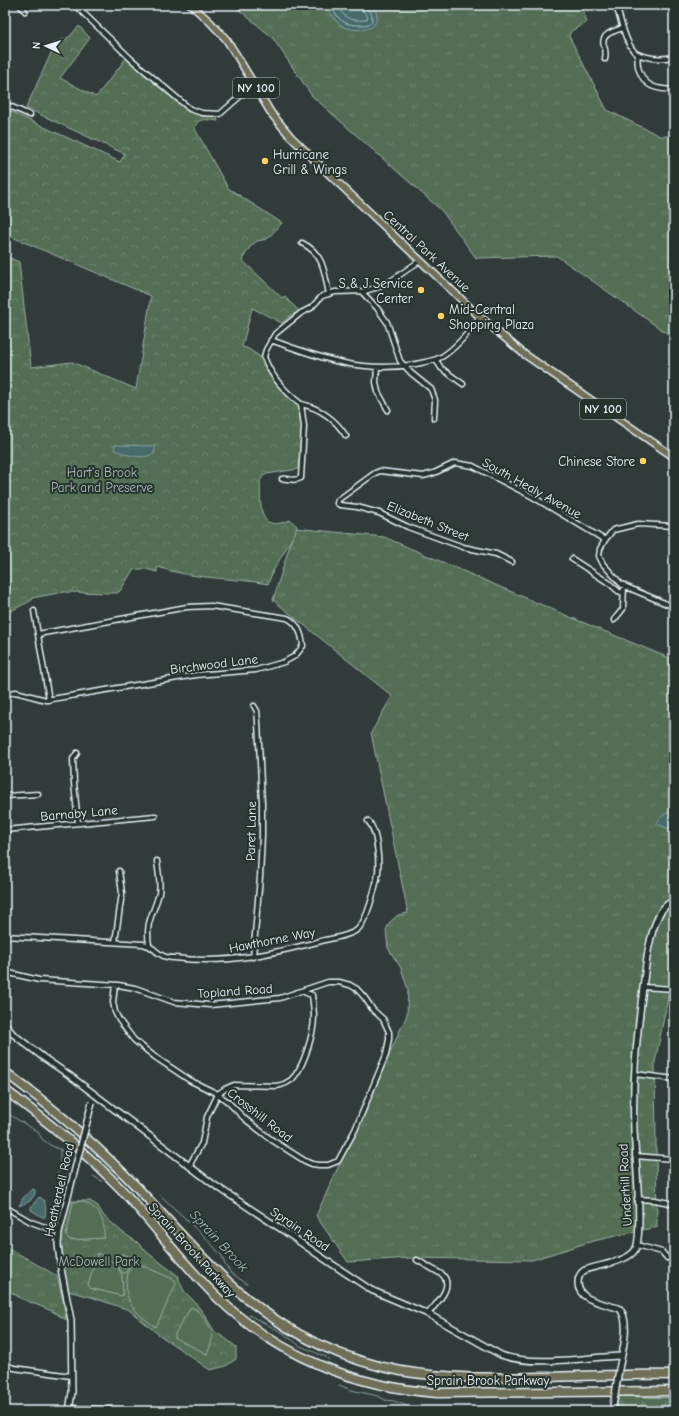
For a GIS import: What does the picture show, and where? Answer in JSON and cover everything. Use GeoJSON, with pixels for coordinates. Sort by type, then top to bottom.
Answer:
{"type":"FeatureCollection","features":[{"type":"Feature","properties":{"kind":"highway","name":"Sprain Brook Parkway"},"geometry":{"type":"LineString","coordinates":[[5,1072],[48,1106],[99,1150],[132,1182],[206,1260],[245,1297],[277,1321],[324,1347],[356,1359],[388,1368],[442,1376],[496,1378],[674,1375]]}},
{"type":"Feature","properties":{"kind":"highway","name":"Sprain Brook Parkway"},"geometry":{"type":"LineString","coordinates":[[5,1090],[62,1133],[97,1165],[130,1199],[200,1280],[229,1309],[272,1341],[320,1366],[371,1383],[397,1389],[437,1393],[674,1391]]}},
{"type":"Feature","properties":{"kind":"main road","name":"NY 100"},"geometry":{"type":"LineString","coordinates":[[191,5],[226,39],[254,84]]}},
{"type":"Feature","properties":{"kind":"main road","name":"Central Park Avenue"},"geometry":{"type":"LineString","coordinates":[[254,84],[279,123],[298,144],[480,317],[524,354],[674,457]]}},
{"type":"Feature","properties":{"kind":"street"},"geometry":{"type":"LineString","coordinates":[[20,5],[25,11]]}},
{"type":"Feature","properties":{"kind":"street"},"geometry":{"type":"LineString","coordinates":[[75,5],[131,58],[190,109],[202,113],[220,114],[254,84]]}},
{"type":"Feature","properties":{"kind":"street"},"geometry":{"type":"LineString","coordinates":[[616,5],[623,28],[632,48],[638,54],[664,59],[674,56]]}},
{"type":"Feature","properties":{"kind":"street"},"geometry":{"type":"LineString","coordinates":[[605,59],[606,53],[603,38],[607,34],[623,28]]}},
{"type":"Feature","properties":{"kind":"street"},"geometry":{"type":"LineString","coordinates":[[638,54],[638,66],[641,76],[645,81],[655,88],[674,90]]}},
{"type":"Feature","properties":{"kind":"street"},"geometry":{"type":"LineString","coordinates":[[5,104],[30,115]]}},
{"type":"Feature","properties":{"kind":"street"},"geometry":{"type":"LineString","coordinates":[[302,243],[312,248],[319,257],[328,294]]}},
{"type":"Feature","properties":{"kind":"street"},"geometry":{"type":"LineString","coordinates":[[346,436],[339,425],[322,412],[301,404],[290,396],[277,380],[266,364],[264,357],[271,340],[275,334],[301,313],[311,308],[322,296],[335,292],[362,292],[385,285],[421,260]]}},
{"type":"Feature","properties":{"kind":"street"},"geometry":{"type":"LineString","coordinates":[[362,292],[377,308],[387,322],[399,359],[404,366],[431,389],[435,400],[434,418]]}},
{"type":"Feature","properties":{"kind":"street"},"geometry":{"type":"LineString","coordinates":[[271,340],[336,362],[377,366],[404,366],[436,360],[443,356],[457,344],[480,317]]}},
{"type":"Feature","properties":{"kind":"street"},"geometry":{"type":"LineString","coordinates":[[436,360],[441,368],[463,384]]}},
{"type":"Feature","properties":{"kind":"street"},"geometry":{"type":"LineString","coordinates":[[377,366],[376,382],[378,392],[388,410]]}},
{"type":"Feature","properties":{"kind":"street"},"geometry":{"type":"LineString","coordinates":[[282,479],[287,478],[294,480],[301,478],[304,426],[301,404]]}},
{"type":"Feature","properties":{"kind":"street","name":"South Healy Avenue"},"geometry":{"type":"LineString","coordinates":[[337,502],[340,498],[378,472],[385,471],[415,476],[426,475],[434,473],[452,463],[459,462],[477,468],[526,493],[605,540]]}},
{"type":"Feature","properties":{"kind":"street","name":"Elizabeth Street"},"geometry":{"type":"LineString","coordinates":[[337,502],[340,505],[379,512],[408,527],[463,547],[496,554],[512,562]]}},
{"type":"Feature","properties":{"kind":"street"},"geometry":{"type":"LineString","coordinates":[[674,526],[636,524],[613,530],[605,540],[599,552],[600,561],[624,586],[674,607]]}},
{"type":"Feature","properties":{"kind":"street"},"geometry":{"type":"LineString","coordinates":[[572,559],[623,593]]}},
{"type":"Feature","properties":{"kind":"street"},"geometry":{"type":"LineString","coordinates":[[614,620],[623,609],[624,586]]}},
{"type":"Feature","properties":{"kind":"street","name":"Birchwood Lane"},"geometry":{"type":"LineString","coordinates":[[5,694],[16,692],[49,700],[196,675],[256,670],[284,662],[295,656],[303,646],[302,636],[292,620],[211,606],[187,607],[38,634]]}},
{"type":"Feature","properties":{"kind":"street"},"geometry":{"type":"LineString","coordinates":[[34,611],[49,700]]}},
{"type":"Feature","properties":{"kind":"street","name":"Paret Lane"},"geometry":{"type":"LineString","coordinates":[[253,957],[260,877],[262,803],[258,723],[257,711],[254,706]]}},
{"type":"Feature","properties":{"kind":"street"},"geometry":{"type":"LineString","coordinates":[[77,752],[73,759],[78,824]]}},
{"type":"Feature","properties":{"kind":"street"},"geometry":{"type":"LineString","coordinates":[[5,796],[38,794]]}},
{"type":"Feature","properties":{"kind":"street","name":"Barnaby Lane"},"geometry":{"type":"LineString","coordinates":[[5,830],[154,816]]}},
{"type":"Feature","properties":{"kind":"street","name":"Hawthorne Way"},"geometry":{"type":"LineString","coordinates":[[149,945],[153,946],[159,954],[175,958],[214,960],[240,959],[297,948],[356,931],[360,927],[374,894],[379,868],[375,834],[371,824],[368,821]]}},
{"type":"Feature","properties":{"kind":"street"},"geometry":{"type":"LineString","coordinates":[[5,936],[149,945],[147,934],[148,924],[159,892],[157,861]]}},
{"type":"Feature","properties":{"kind":"street"},"geometry":{"type":"LineString","coordinates":[[115,942],[122,893],[119,871]]}},
{"type":"Feature","properties":{"kind":"street","name":"Underhill Road"},"geometry":{"type":"LineString","coordinates":[[612,1411],[625,1331],[625,1318],[622,1312],[614,1307],[582,1295],[578,1289],[578,1279],[585,1270],[620,1260],[631,1255],[637,1245],[639,1224],[634,1129],[638,1026],[646,961],[653,930],[662,909],[674,900]]}},
{"type":"Feature","properties":{"kind":"street","name":"Topland Road"},"geometry":{"type":"LineString","coordinates":[[5,972],[39,980],[115,985],[135,988],[174,1002],[210,1005],[280,998],[315,986],[334,982],[345,983],[357,989],[373,1010],[383,1019],[389,1032],[389,1043],[382,1063]]}},
{"type":"Feature","properties":{"kind":"street","name":"Crosshill Road"},"geometry":{"type":"LineString","coordinates":[[115,985],[113,1002],[115,1012],[134,1040],[178,1073],[218,1094],[245,1119],[272,1140],[312,1164],[328,1165],[338,1161],[348,1144],[382,1063]]}},
{"type":"Feature","properties":{"kind":"street"},"geometry":{"type":"LineString","coordinates":[[189,1166],[202,1143],[207,1117],[218,1094],[234,1085],[277,1086],[291,1080],[296,1074],[312,1036],[314,1017],[312,996],[316,990],[315,986]]}},
{"type":"Feature","properties":{"kind":"street"},"geometry":{"type":"LineString","coordinates":[[643,987],[674,989]]}},
{"type":"Feature","properties":{"kind":"street"},"geometry":{"type":"LineString","coordinates":[[304,990],[312,996]]}},
{"type":"Feature","properties":{"kind":"street","name":"Sprain Road"},"geometry":{"type":"LineString","coordinates":[[5,1024],[13,1034],[44,1058],[95,1094],[189,1166],[371,1290],[428,1314],[501,1355],[510,1358],[541,1361],[621,1356]]}},
{"type":"Feature","properties":{"kind":"street"},"geometry":{"type":"LineString","coordinates":[[635,1074],[674,1079]]}},
{"type":"Feature","properties":{"kind":"street","name":"Heatherdell Road"},"geometry":{"type":"LineString","coordinates":[[69,1409],[72,1392],[71,1320],[58,1254],[59,1232],[74,1169],[95,1094]]}},
{"type":"Feature","properties":{"kind":"street"},"geometry":{"type":"LineString","coordinates":[[635,1156],[674,1159]]}},
{"type":"Feature","properties":{"kind":"street"},"geometry":{"type":"LineString","coordinates":[[637,1199],[655,1200],[674,1204]]}},
{"type":"Feature","properties":{"kind":"street"},"geometry":{"type":"LineString","coordinates":[[5,1207],[31,1222],[59,1232]]}},
{"type":"Feature","properties":{"kind":"street"},"geometry":{"type":"LineString","coordinates":[[637,1245],[662,1252],[667,1258]]}},
{"type":"Feature","properties":{"kind":"street"},"geometry":{"type":"LineString","coordinates":[[417,1260],[443,1275],[446,1278],[448,1285],[446,1292],[428,1314]]}},
{"type":"Feature","properties":{"kind":"street"},"geometry":{"type":"LineString","coordinates":[[6,1360],[9,1366],[14,1368],[71,1376]]}},
{"type":"Feature","properties":{"kind":"street"},"geometry":{"type":"LineString","coordinates":[[69,1409],[142,1411]]}},
{"type":"Feature","properties":{"kind":"green space"},"geometry":{"type":"Polygon","coordinates":[[[233,5],[582,5],[586,23],[571,31],[569,36],[607,110],[660,136],[674,136],[674,337],[557,256],[476,258],[442,211],[312,96],[272,37],[233,5]]]}},
{"type":"Feature","properties":{"kind":"green space","name":"Hart's Brook Park and Preserve"},"geometry":{"type":"Polygon","coordinates":[[[79,26],[90,38],[60,78],[96,97],[127,57],[188,110],[202,116],[217,116],[218,121],[200,120],[195,129],[228,188],[282,223],[267,239],[257,241],[250,247],[242,260],[282,298],[284,296],[299,311],[282,323],[252,308],[242,347],[247,348],[259,356],[274,380],[300,408],[303,430],[298,469],[267,474],[263,476],[260,481],[262,512],[267,521],[276,524],[290,520],[297,526],[295,533],[273,571],[268,584],[185,574],[158,567],[157,572],[140,569],[133,570],[120,591],[117,593],[64,592],[32,598],[32,600],[5,614],[5,256],[19,262],[31,367],[72,362],[136,389],[151,296],[5,234],[5,109],[120,162],[125,154],[26,108],[53,49],[50,45],[69,37],[79,26]]]}},
{"type":"Feature","properties":{"kind":"green space"},"geometry":{"type":"Polygon","coordinates":[[[295,528],[384,537],[674,660],[674,968],[655,1062],[657,1227],[593,1241],[532,1260],[410,1258],[348,1262],[316,1216],[407,1015],[408,990],[401,968],[388,948],[386,931],[389,923],[398,915],[408,913],[371,733],[392,696],[273,600],[295,528]]]}},
{"type":"Feature","properties":{"kind":"green space","name":"McDowell Park"},"geometry":{"type":"Polygon","coordinates":[[[69,1201],[90,1201],[98,1206],[103,1215],[122,1232],[137,1242],[148,1253],[177,1275],[184,1291],[204,1314],[215,1332],[236,1347],[236,1359],[226,1366],[210,1370],[158,1334],[129,1310],[68,1291],[60,1248],[60,1233],[69,1201]]]}},
{"type":"Feature","properties":{"kind":"green space"},"geometry":{"type":"Polygon","coordinates":[[[82,1201],[93,1207],[100,1215],[104,1225],[104,1238],[70,1240],[66,1236],[73,1202],[82,1201]]]}},
{"type":"Feature","properties":{"kind":"green space"},"geometry":{"type":"Polygon","coordinates":[[[5,1246],[57,1276],[66,1320],[52,1311],[20,1298],[5,1288],[5,1246]]]}},
{"type":"Feature","properties":{"kind":"green space"},"geometry":{"type":"Polygon","coordinates":[[[98,1253],[117,1265],[116,1256],[123,1254],[131,1258],[126,1273],[123,1273],[118,1267],[122,1276],[122,1296],[90,1288],[88,1285],[98,1253]]]}},
{"type":"Feature","properties":{"kind":"green space"},"geometry":{"type":"Polygon","coordinates":[[[132,1261],[175,1280],[176,1284],[156,1327],[138,1313],[132,1306],[129,1299],[127,1283],[128,1273],[132,1261]]]}},
{"type":"Feature","properties":{"kind":"green space"},"geometry":{"type":"Polygon","coordinates":[[[191,1307],[202,1315],[211,1331],[212,1340],[207,1354],[175,1338],[175,1334],[191,1307]]]}},
{"type":"Feature","properties":{"kind":"green space"},"geometry":{"type":"Polygon","coordinates":[[[619,1396],[674,1398],[674,1411],[616,1411],[619,1396]]]}},
{"type":"Feature","properties":{"kind":"water"},"geometry":{"type":"Polygon","coordinates":[[[325,5],[370,5],[376,12],[377,18],[372,26],[362,30],[346,28],[337,22],[325,5]]]}},
{"type":"Feature","properties":{"kind":"water"},"geometry":{"type":"Polygon","coordinates":[[[115,445],[155,446],[154,454],[144,457],[129,455],[114,450],[115,445]]]}},
{"type":"Feature","properties":{"kind":"water"},"geometry":{"type":"Polygon","coordinates":[[[673,811],[673,827],[667,828],[657,824],[659,819],[673,811]]]}},
{"type":"Feature","properties":{"kind":"water"},"geometry":{"type":"Polygon","coordinates":[[[33,1189],[35,1190],[35,1194],[30,1201],[19,1206],[23,1198],[33,1189]]]}},
{"type":"Feature","properties":{"kind":"water"},"geometry":{"type":"Polygon","coordinates":[[[39,1197],[42,1198],[45,1203],[45,1217],[42,1217],[31,1210],[31,1207],[39,1197]]]}},
{"type":"Feature","properties":{"kind":"waterway","name":"Sprain Brook"},"geometry":{"type":"LineString","coordinates":[[5,1112],[38,1132],[42,1139],[50,1145],[65,1152]]}},
{"type":"Feature","properties":{"kind":"waterway"},"geometry":{"type":"LineString","coordinates":[[57,1173],[60,1169],[60,1149]]}},
{"type":"Feature","properties":{"kind":"waterway","name":"Sprain Brook"},"geometry":{"type":"LineString","coordinates":[[93,1176],[102,1181]]}},
{"type":"Feature","properties":{"kind":"waterway","name":"Sprain Brook"},"geometry":{"type":"LineString","coordinates":[[159,1194],[205,1237],[222,1256],[225,1265],[231,1273],[247,1284]]}},
{"type":"Feature","properties":{"kind":"waterway"},"geometry":{"type":"LineString","coordinates":[[5,1212],[10,1214]]}},
{"type":"Feature","properties":{"kind":"waterway","name":"Sprain Brook"},"geometry":{"type":"LineString","coordinates":[[249,1315],[283,1333],[300,1346],[326,1357],[329,1360]]}},
{"type":"Feature","properties":{"kind":"waterway","name":"Sprain Brook"},"geometry":{"type":"LineString","coordinates":[[339,1385],[351,1390],[378,1396],[385,1400],[394,1401],[405,1405],[409,1411]]}},
{"type":"Feature","properties":{"kind":"place","name":"Hurricane Grill & Wings"},"geometry":{"type":"Point","coordinates":[265,161]}},
{"type":"Feature","properties":{"kind":"place","name":"S & J Service Center"},"geometry":{"type":"Point","coordinates":[421,290]}},
{"type":"Feature","properties":{"kind":"place","name":"Mid-Central Shopping Plaza"},"geometry":{"type":"Point","coordinates":[441,316]}},
{"type":"Feature","properties":{"kind":"place","name":"Chinese Store"},"geometry":{"type":"Point","coordinates":[643,461]}}]}
